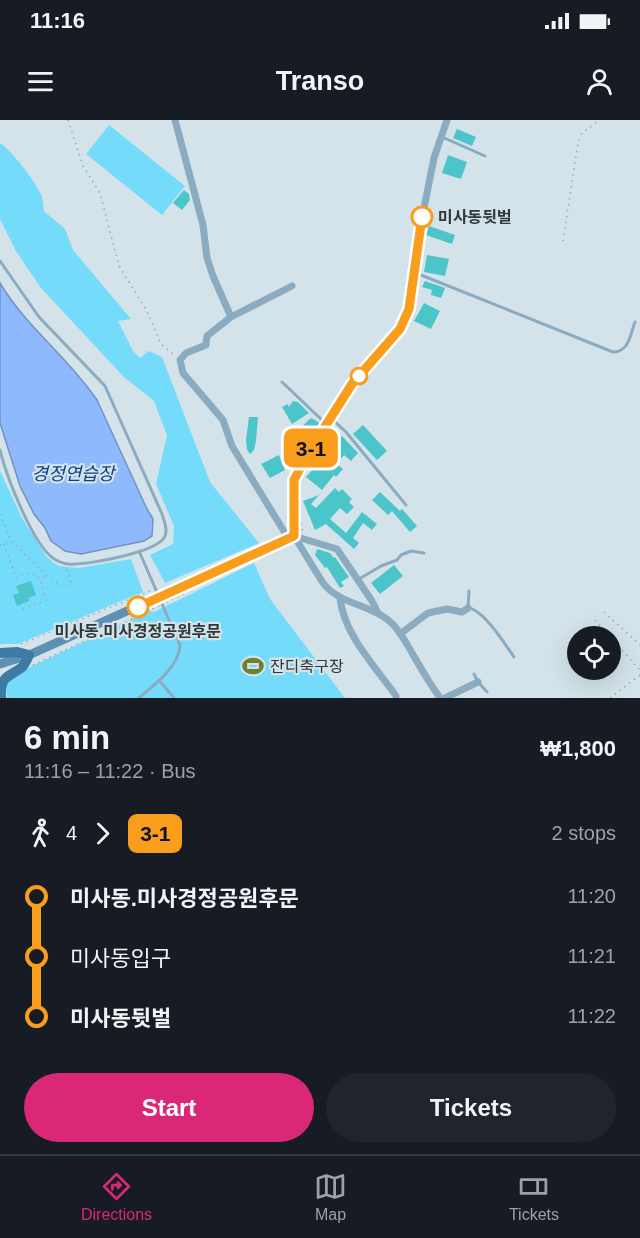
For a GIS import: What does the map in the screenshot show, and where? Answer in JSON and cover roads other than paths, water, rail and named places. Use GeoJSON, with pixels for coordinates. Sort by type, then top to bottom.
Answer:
{"type":"FeatureCollection","features":[{"type":"Feature","properties":{"kind":"main road"},"geometry":{"type":"LineString","coordinates":[[0,653],[17,652],[31,660],[5,678],[1,687],[1,698]]}},
{"type":"Feature","properties":{"kind":"street"},"geometry":{"type":"LineString","coordinates":[[175,120],[203,225],[212,276],[231,317]]}},
{"type":"Feature","properties":{"kind":"street"},"geometry":{"type":"LineString","coordinates":[[291,537],[294,480],[307,455],[352,384],[400,329],[409,309],[418,238],[447,120]]}},
{"type":"Feature","properties":{"kind":"street"},"geometry":{"type":"LineString","coordinates":[[292,286],[231,317],[207,336],[206,345],[186,353],[180,360],[183,373],[223,420],[232,446],[323,583],[340,598],[378,613],[389,621],[400,634],[440,698]]}},
{"type":"Feature","properties":{"kind":"street"},"geometry":{"type":"LineString","coordinates":[[0,664],[31,660],[158,597],[291,537],[337,549],[378,613]]}},
{"type":"Feature","properties":{"kind":"street"},"geometry":{"type":"LineString","coordinates":[[340,598],[342,613],[351,631],[396,696]]}},
{"type":"Feature","properties":{"kind":"street"},"geometry":{"type":"LineString","coordinates":[[400,634],[428,613],[447,609],[462,612],[468,608]]}},
{"type":"Feature","properties":{"kind":"street"},"geometry":{"type":"LineString","coordinates":[[445,698],[478,682]]}},
{"type":"Feature","properties":{"kind":"lane"},"geometry":{"type":"LineString","coordinates":[[441,137],[485,156]]}},
{"type":"Feature","properties":{"kind":"lane"},"geometry":{"type":"LineString","coordinates":[[0,261],[39,317],[105,386],[166,524],[165,536],[159,544],[139,551],[72,565],[63,562],[48,554],[28,520],[6,475],[0,450]]}},
{"type":"Feature","properties":{"kind":"lane"},"geometry":{"type":"LineString","coordinates":[[414,272],[613,352],[625,349],[635,322]]}},
{"type":"Feature","properties":{"kind":"lane"},"geometry":{"type":"LineString","coordinates":[[282,382],[328,421],[346,432],[406,505]]}},
{"type":"Feature","properties":{"kind":"lane"},"geometry":{"type":"LineString","coordinates":[[139,551],[180,645],[180,655],[159,680],[139,698]]}},
{"type":"Feature","properties":{"kind":"lane"},"geometry":{"type":"LineString","coordinates":[[357,580],[397,560],[401,555],[411,551],[424,553]]}},
{"type":"Feature","properties":{"kind":"lane"},"geometry":{"type":"LineString","coordinates":[[470,591],[468,608],[475,609],[514,657]]}},
{"type":"Feature","properties":{"kind":"lane"},"geometry":{"type":"LineString","coordinates":[[474,674],[487,692]]}},
{"type":"Feature","properties":{"kind":"lane"},"geometry":{"type":"LineString","coordinates":[[159,680],[174,698]]}},
{"type":"Feature","properties":{"kind":"water","name":"경정연습장"},"geometry":{"type":"Polygon","coordinates":[[[0,283],[22,314],[74,370],[97,400],[153,519],[152,536],[144,541],[81,554],[65,551],[51,541],[45,528],[34,514],[20,486],[0,423],[0,283]]]}},
{"type":"Feature","properties":{"kind":"place","name":"미사동뒷벌"},"geometry":{"type":"Point","coordinates":[422,217]}},
{"type":"Feature","properties":{"kind":"place","name":"미사동.미사경정공원후문"},"geometry":{"type":"Point","coordinates":[138,607]}},
{"type":"Feature","properties":{"kind":"place","name":"잔디축구장"},"geometry":{"type":"Point","coordinates":[253,666]}}]}
